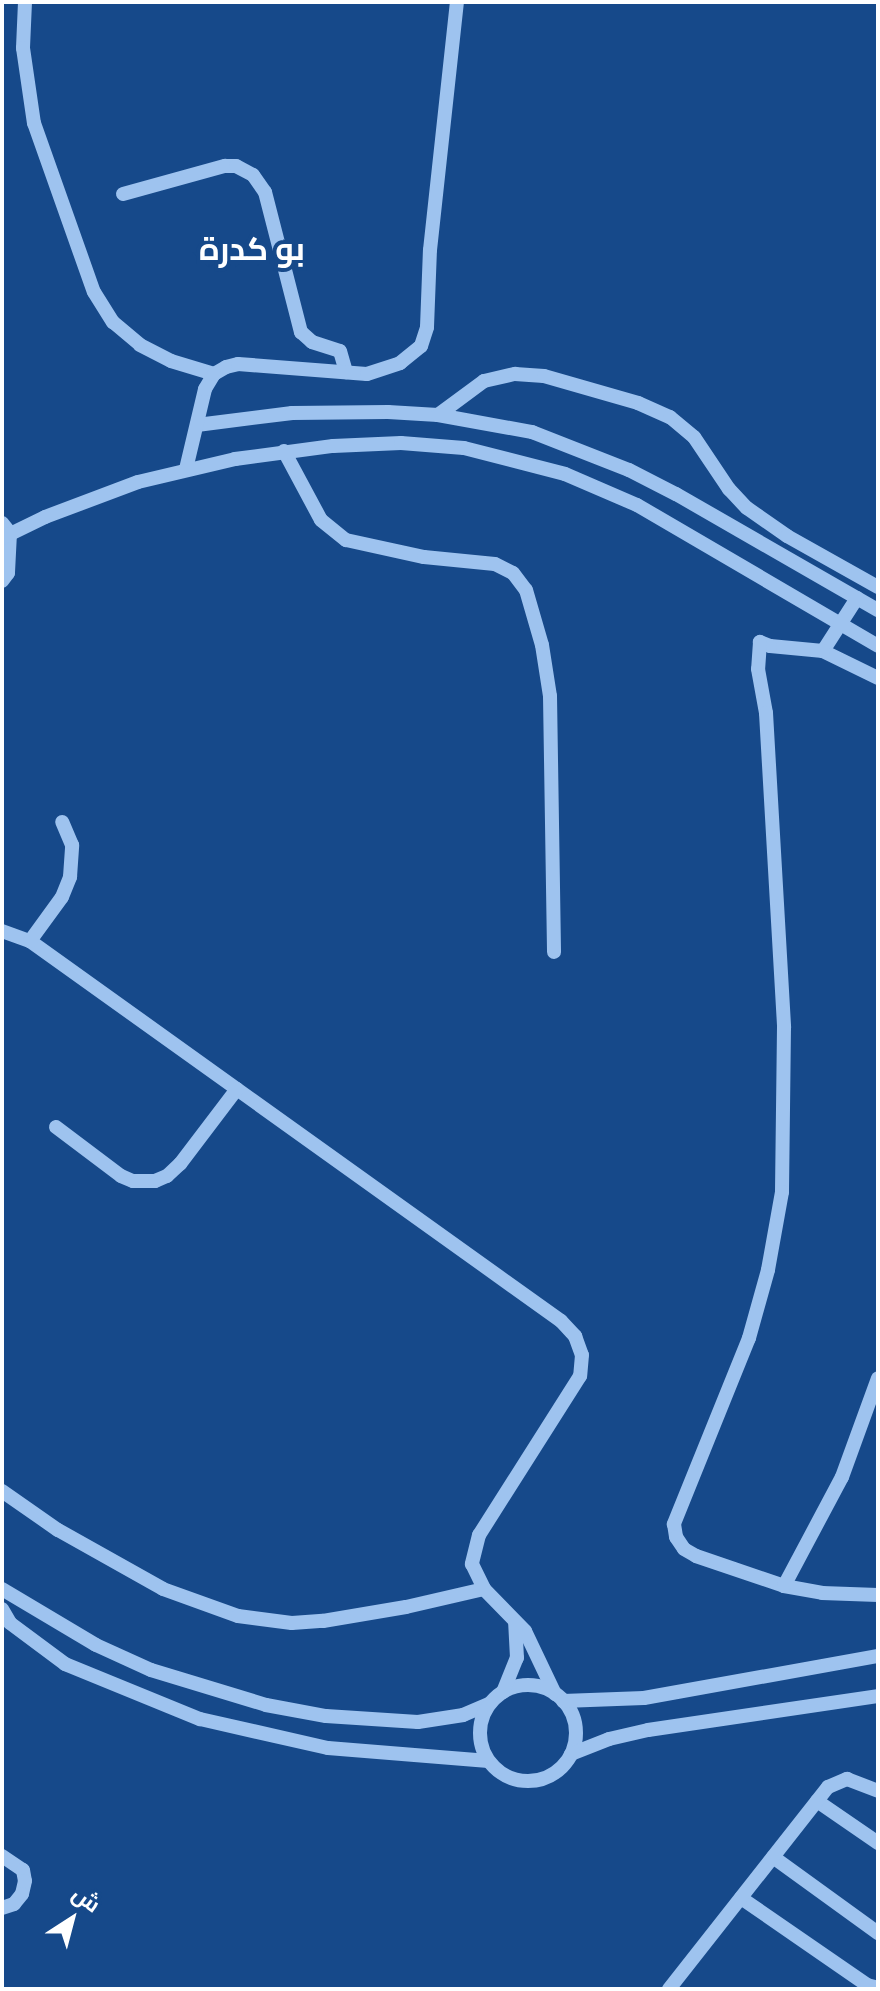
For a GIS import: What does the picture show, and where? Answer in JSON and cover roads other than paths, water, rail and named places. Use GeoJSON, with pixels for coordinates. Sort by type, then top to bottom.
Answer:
{"type":"FeatureCollection","features":[{"type":"Feature","properties":{"kind":"street"},"geometry":{"type":"LineString","coordinates":[[25,2],[23,48],[34,123],[94,292],[113,322],[140,345],[171,361],[214,374]]}},
{"type":"Feature","properties":{"kind":"street"},"geometry":{"type":"LineString","coordinates":[[186,469],[205,389],[214,374],[238,364],[367,374],[400,363],[421,346],[427,327],[430,250],[457,2]]}},
{"type":"Feature","properties":{"kind":"street"},"geometry":{"type":"LineString","coordinates":[[123,194],[225,166],[236,166],[253,175],[265,192],[301,332],[312,342],[340,351],[346,372]]}},
{"type":"Feature","properties":{"kind":"street"},"geometry":{"type":"LineString","coordinates":[[438,415],[484,381],[515,374],[544,376],[638,403],[670,417],[694,437],[729,489],[747,508],[787,536],[878,587]]}},
{"type":"Feature","properties":{"kind":"street"},"geometry":{"type":"LineString","coordinates":[[197,425],[292,413],[438,415],[532,432],[629,470],[710,512],[878,610]]}},
{"type":"Feature","properties":{"kind":"street"},"geometry":{"type":"LineString","coordinates":[[2,581],[8,573],[5,531],[91,498],[186,469],[284,451],[374,444],[431,444],[464,448],[565,474],[637,505],[878,646]]}},
{"type":"Feature","properties":{"kind":"street"},"geometry":{"type":"LineString","coordinates":[[284,451],[321,520],[346,540],[424,557],[495,564],[513,573],[526,590],[542,645],[550,696],[554,952]]}},
{"type":"Feature","properties":{"kind":"street"},"geometry":{"type":"LineString","coordinates":[[823,651],[857,598]]}},
{"type":"Feature","properties":{"kind":"street"},"geometry":{"type":"LineString","coordinates":[[878,678],[823,651],[770,646],[760,642],[758,669],[766,713],[784,1027],[782,1192],[768,1270],[749,1338],[674,1524],[676,1537],[684,1549],[696,1556],[784,1586],[822,1593],[878,1595]]}},
{"type":"Feature","properties":{"kind":"street"},"geometry":{"type":"LineString","coordinates":[[30,941],[62,897],[70,877],[72,845],[62,822]]}},
{"type":"Feature","properties":{"kind":"street"},"geometry":{"type":"LineString","coordinates":[[2,931],[30,941],[561,1321],[580,1344],[582,1365],[575,1386],[473,1549],[472,1564],[484,1589],[525,1631],[575,1726],[571,1754]]}},
{"type":"Feature","properties":{"kind":"street"},"geometry":{"type":"LineString","coordinates":[[56,1127],[121,1176],[133,1181],[155,1181],[167,1176],[180,1164],[237,1089]]}},
{"type":"Feature","properties":{"kind":"street"},"geometry":{"type":"LineString","coordinates":[[784,1586],[842,1477],[878,1378]]}},
{"type":"Feature","properties":{"kind":"street"},"geometry":{"type":"LineString","coordinates":[[2,1491],[58,1530],[163,1589],[238,1616],[292,1623],[323,1621],[406,1607],[484,1589]]}},
{"type":"Feature","properties":{"kind":"street"},"geometry":{"type":"LineString","coordinates":[[2,1589],[96,1645],[151,1670],[266,1705],[326,1716],[418,1722],[463,1715],[489,1704],[503,1692],[528,1685],[559,1697],[644,1698],[878,1656]]}},
{"type":"Feature","properties":{"kind":"street"},"geometry":{"type":"LineString","coordinates":[[2,1609],[10,1623],[65,1664],[200,1719],[328,1748],[488,1761]]}},
{"type":"Feature","properties":{"kind":"street"},"geometry":{"type":"LineString","coordinates":[[503,1692],[519,1646],[513,1616]]}},
{"type":"Feature","properties":{"kind":"street"},"geometry":{"type":"LineString","coordinates":[[489,1704],[480,1727],[480,1739],[488,1761],[506,1776],[528,1782],[550,1776],[571,1754],[609,1739],[648,1730],[878,1696]]}},
{"type":"Feature","properties":{"kind":"street"},"geometry":{"type":"LineString","coordinates":[[669,1989],[833,1783],[847,1779],[878,1791]]}},
{"type":"Feature","properties":{"kind":"street"},"geometry":{"type":"LineString","coordinates":[[817,1801],[878,1843]]}},
{"type":"Feature","properties":{"kind":"street"},"geometry":{"type":"LineString","coordinates":[[2,1856],[23,1870],[25,1881],[22,1894],[14,1904],[2,1908]]}},
{"type":"Feature","properties":{"kind":"street"},"geometry":{"type":"LineString","coordinates":[[773,1857],[878,1933]]}},
{"type":"Feature","properties":{"kind":"street"},"geometry":{"type":"LineString","coordinates":[[741,1898],[867,1985],[878,1988]]}},
{"type":"Feature","properties":{"kind":"district","name":"بو كدرة"},"geometry":{"type":"Point","coordinates":[252,249]}}]}
